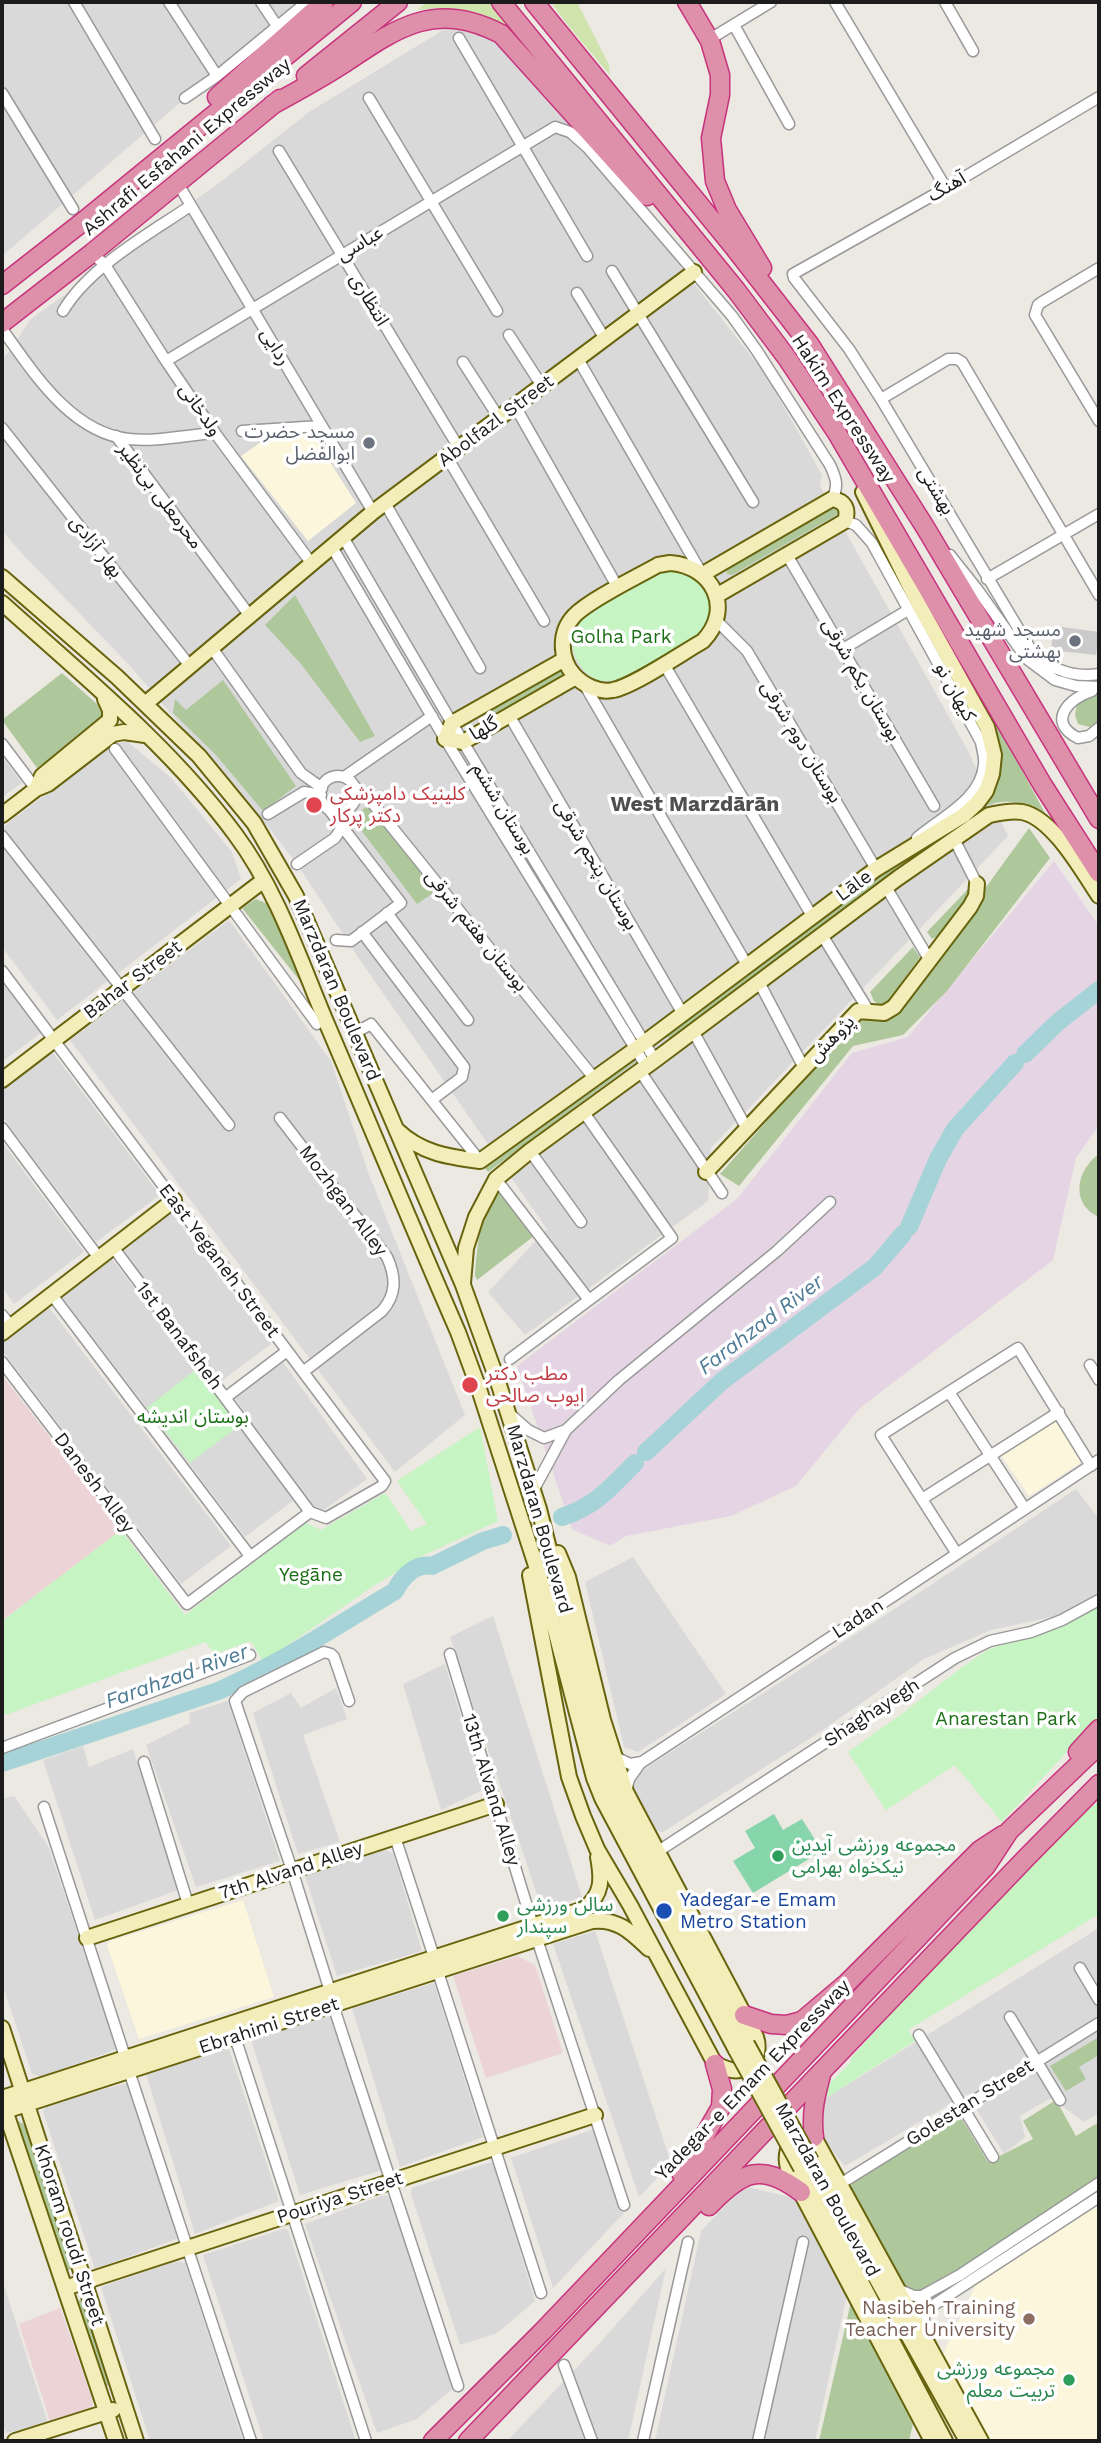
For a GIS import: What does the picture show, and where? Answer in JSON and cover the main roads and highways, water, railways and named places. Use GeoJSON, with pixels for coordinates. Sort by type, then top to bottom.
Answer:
{"type":"FeatureCollection","features":[{"type":"Feature","properties":{"kind":"highway"},"geometry":{"type":"LineString","coordinates":[[159,159],[210,103],[324,2]]}},
{"type":"Feature","properties":{"kind":"highway","name":"Ashrafi Esfahani Expressway"},"geometry":{"type":"LineString","coordinates":[[2,285],[352,2]]}},
{"type":"Feature","properties":{"kind":"highway","name":"Ashrafi Esfahani Expressway"},"geometry":{"type":"LineString","coordinates":[[4,336],[99,259],[177,182],[398,2]]}},
{"type":"Feature","properties":{"kind":"highway","name":"Hakim Expressway"},"geometry":{"type":"LineString","coordinates":[[501,2],[736,290],[787,358],[837,433],[1042,785],[1099,873]]}},
{"type":"Feature","properties":{"kind":"highway","name":"Hakim Expressway"},"geometry":{"type":"LineString","coordinates":[[534,2],[810,345],[925,527],[1099,819]]}},
{"type":"Feature","properties":{"kind":"highway"},"geometry":{"type":"LineString","coordinates":[[687,2],[710,41],[720,75],[720,95],[711,138],[715,181],[727,210],[810,345]]}},
{"type":"Feature","properties":{"kind":"highway"},"geometry":{"type":"LineString","coordinates":[[272,105],[328,74],[401,22],[422,14],[446,11],[473,15],[501,34],[685,239],[736,290]]}},
{"type":"Feature","properties":{"kind":"highway"},"geometry":{"type":"LineString","coordinates":[[1049,1792],[1099,1728]]}},
{"type":"Feature","properties":{"kind":"highway","name":"Yadegar-e Emam Expressway"},"geometry":{"type":"LineString","coordinates":[[433,2441],[664,2205],[986,1866],[1009,1831],[1099,1745]]}},
{"type":"Feature","properties":{"kind":"highway"},"geometry":{"type":"LineString","coordinates":[[468,2441],[1099,1784]]}},
{"type":"Feature","properties":{"kind":"highway"},"geometry":{"type":"LineString","coordinates":[[744,2015],[771,2024],[787,2025],[802,2021],[847,1983],[980,1850],[1009,1831]]}},
{"type":"Feature","properties":{"kind":"highway"},"geometry":{"type":"LineString","coordinates":[[664,2205],[721,2107],[722,2089],[715,2064]]}},
{"type":"Feature","properties":{"kind":"highway"},"geometry":{"type":"LineString","coordinates":[[814,2137],[813,2103],[821,2074]]}},
{"type":"Feature","properties":{"kind":"highway"},"geometry":{"type":"LineString","coordinates":[[662,2241],[694,2222],[719,2196],[743,2178],[755,2174],[774,2175],[801,2192]]}},
{"type":"Feature","properties":{"kind":"main road"},"geometry":{"type":"LineString","coordinates":[[2,279],[26,267]]}},
{"type":"Feature","properties":{"kind":"main road","name":"Abolfazl Street"},"geometry":{"type":"LineString","coordinates":[[145,704],[385,503],[694,272]]}},
{"type":"Feature","properties":{"kind":"main road","name":"Lāle"},"geometry":{"type":"LineString","coordinates":[[394,1126],[409,1141],[430,1152],[480,1161],[683,1014],[876,869],[964,815],[986,791],[992,774],[994,755],[987,727],[918,603],[873,514],[837,433]]}},
{"type":"Feature","properties":{"kind":"main road"},"geometry":{"type":"LineString","coordinates":[[703,574],[832,499],[840,500],[846,506],[845,521],[716,596]]}},
{"type":"Feature","properties":{"kind":"main road"},"geometry":{"type":"LineString","coordinates":[[670,563],[693,567],[703,574],[716,596],[717,621],[704,641],[626,686],[603,691],[580,681],[565,659],[563,641],[568,624],[581,610],[658,565],[670,563]]}},
{"type":"Feature","properties":{"kind":"main road","name":"Marzdaran Boulevard"},"geometry":{"type":"LineString","coordinates":[[2,577],[145,704],[199,756],[254,823],[296,895],[463,1285],[508,1412],[539,1509],[613,1793],[742,2047]]}},
{"type":"Feature","properties":{"kind":"main road","name":"Marzdaran Boulevard"},"geometry":{"type":"LineString","coordinates":[[2,603],[102,692],[181,769],[237,835],[264,880],[458,1332],[479,1389],[548,1603],[594,1778],[602,1798],[806,2164],[967,2441]]}},
{"type":"Feature","properties":{"kind":"main road","name":"گلها"},"geometry":{"type":"LineString","coordinates":[[565,659],[452,723],[445,739],[463,742],[509,715],[580,681]]}},
{"type":"Feature","properties":{"kind":"main road"},"geometry":{"type":"LineString","coordinates":[[36,789],[42,776],[110,720],[110,710],[102,692]]}},
{"type":"Feature","properties":{"kind":"main road"},"geometry":{"type":"LineString","coordinates":[[2,816],[113,734],[124,732],[146,736]]}},
{"type":"Feature","properties":{"kind":"main road","name":"Lāle"},"geometry":{"type":"LineString","coordinates":[[463,1285],[466,1248],[476,1217],[496,1179],[583,1111],[886,887],[989,815],[1023,812],[1045,823],[1099,896]]}},
{"type":"Feature","properties":{"kind":"main road","name":"Bahar Street"},"geometry":{"type":"LineString","coordinates":[[2,1080],[264,880]]}},
{"type":"Feature","properties":{"kind":"main road","name":"پژوهش"},"geometry":{"type":"LineString","coordinates":[[706,1172],[858,1011],[884,1013],[894,1007],[970,907],[976,896],[977,884]]}},
{"type":"Feature","properties":{"kind":"main road"},"geometry":{"type":"LineString","coordinates":[[5,1325],[52,1295],[174,1200]]}},
{"type":"Feature","properties":{"kind":"main road"},"geometry":{"type":"LineString","coordinates":[[518,1515],[569,1777],[597,1849],[715,2064],[741,2071],[757,2057],[759,2046],[626,1793],[613,1756],[568,1577],[539,1509]]}},
{"type":"Feature","properties":{"kind":"main road","name":"7th Alvand Alley"},"geometry":{"type":"LineString","coordinates":[[86,1938],[496,1804]]}},
{"type":"Feature","properties":{"kind":"main road"},"geometry":{"type":"LineString","coordinates":[[535,1932],[593,1902],[601,1887],[597,1849]]}},
{"type":"Feature","properties":{"kind":"main road"},"geometry":{"type":"LineString","coordinates":[[535,1932],[603,1919],[627,1928],[659,1958]]}},
{"type":"Feature","properties":{"kind":"main road","name":"Ebrahimi Street"},"geometry":{"type":"LineString","coordinates":[[3,2105],[535,1932]]}},
{"type":"Feature","properties":{"kind":"main road","name":"Khoram roudi Street"},"geometry":{"type":"LineString","coordinates":[[2,2028],[136,2441]]}},
{"type":"Feature","properties":{"kind":"main road","name":"Khoram roudi Street"},"geometry":{"type":"LineString","coordinates":[[3,2105],[116,2441]]}},
{"type":"Feature","properties":{"kind":"main road","name":"Pouriya Street"},"geometry":{"type":"LineString","coordinates":[[65,2288],[595,2115]]}},
{"type":"Feature","properties":{"kind":"main road"},"geometry":{"type":"LineString","coordinates":[[932,2441],[788,2168],[788,2150],[798,2137],[814,2137],[981,2441]]}},
{"type":"Feature","properties":{"kind":"main road","name":"Marzdaran Boulevard"},"geometry":{"type":"LineString","coordinates":[[806,2164],[945,2441]]}},
{"type":"Feature","properties":{"kind":"main road"},"geometry":{"type":"LineString","coordinates":[[15,2441],[126,2411]]}},
{"type":"Feature","properties":{"kind":"main road"},"geometry":{"type":"LineString","coordinates":[[45,2441],[107,2417]]}},
{"type":"Feature","properties":{"kind":"waterway","name":"Farahzad River"},"geometry":{"type":"LineString","coordinates":[[1025,1054],[1058,1022],[1099,990]]}},
{"type":"Feature","properties":{"kind":"waterway","name":"Farahzad River"},"geometry":{"type":"LineString","coordinates":[[909,1227],[938,1159],[955,1129],[1015,1063]]}},
{"type":"Feature","properties":{"kind":"waterway","name":"Farahzad River"},"geometry":{"type":"LineString","coordinates":[[646,1452],[722,1381],[875,1267],[903,1234]]}},
{"type":"Feature","properties":{"kind":"waterway","name":"Farahzad River"},"geometry":{"type":"LineString","coordinates":[[562,1517],[594,1501],[635,1463]]}},
{"type":"Feature","properties":{"kind":"waterway","name":"Farahzad River"},"geometry":{"type":"LineString","coordinates":[[2,1763],[218,1691],[286,1657],[395,1591],[405,1576],[415,1569],[432,1566],[483,1541],[503,1535]]}},
{"type":"Feature","properties":{"kind":"place","name":"مسجد حضرت ابوالفضل"},"geometry":{"type":"Point","coordinates":[369,443]}},
{"type":"Feature","properties":{"kind":"place","name":"مسجد شهید بهشتی"},"geometry":{"type":"Point","coordinates":[1075,641]}},
{"type":"Feature","properties":{"kind":"place","name":"کلینیک دامپزشکی دکتر پرکار"},"geometry":{"type":"Point","coordinates":[314,805]}},
{"type":"Feature","properties":{"kind":"place","name":"مطب دکتر ایوب صالحی"},"geometry":{"type":"Point","coordinates":[470,1385]}},
{"type":"Feature","properties":{"kind":"place","name":"مجموعه ورزشی آیدین نیکخواه بهرامی"},"geometry":{"type":"Point","coordinates":[778,1856]}},
{"type":"Feature","properties":{"kind":"place","name":"Yadegar-e Emam Metro Station"},"geometry":{"type":"Point","coordinates":[664,1911]}},
{"type":"Feature","properties":{"kind":"place","name":"سالن ورزشی سپندار"},"geometry":{"type":"Point","coordinates":[503,1916]}},
{"type":"Feature","properties":{"kind":"place","name":"Nasibeh Training Teacher University"},"geometry":{"type":"Point","coordinates":[1029,2319]}},
{"type":"Feature","properties":{"kind":"place","name":"مجموعه ورزشی تربیت معلم"},"geometry":{"type":"Point","coordinates":[1069,2380]}},
{"type":"Feature","properties":{"kind":"district","name":"West Marzdārān"},"geometry":{"type":"Point","coordinates":[695,805]}},
{"type":"Feature","properties":{"kind":"park label","name":"Golha Park"},"geometry":{"type":"Point","coordinates":[621,637]}},
{"type":"Feature","properties":{"kind":"park label","name":"بوستان اندیشه"},"geometry":{"type":"Point","coordinates":[193,1417]}},
{"type":"Feature","properties":{"kind":"park label","name":"Yegāne"},"geometry":{"type":"Point","coordinates":[311,1575]}},
{"type":"Feature","properties":{"kind":"park label","name":"Anarestan Park"},"geometry":{"type":"Point","coordinates":[1006,1719]}}]}
